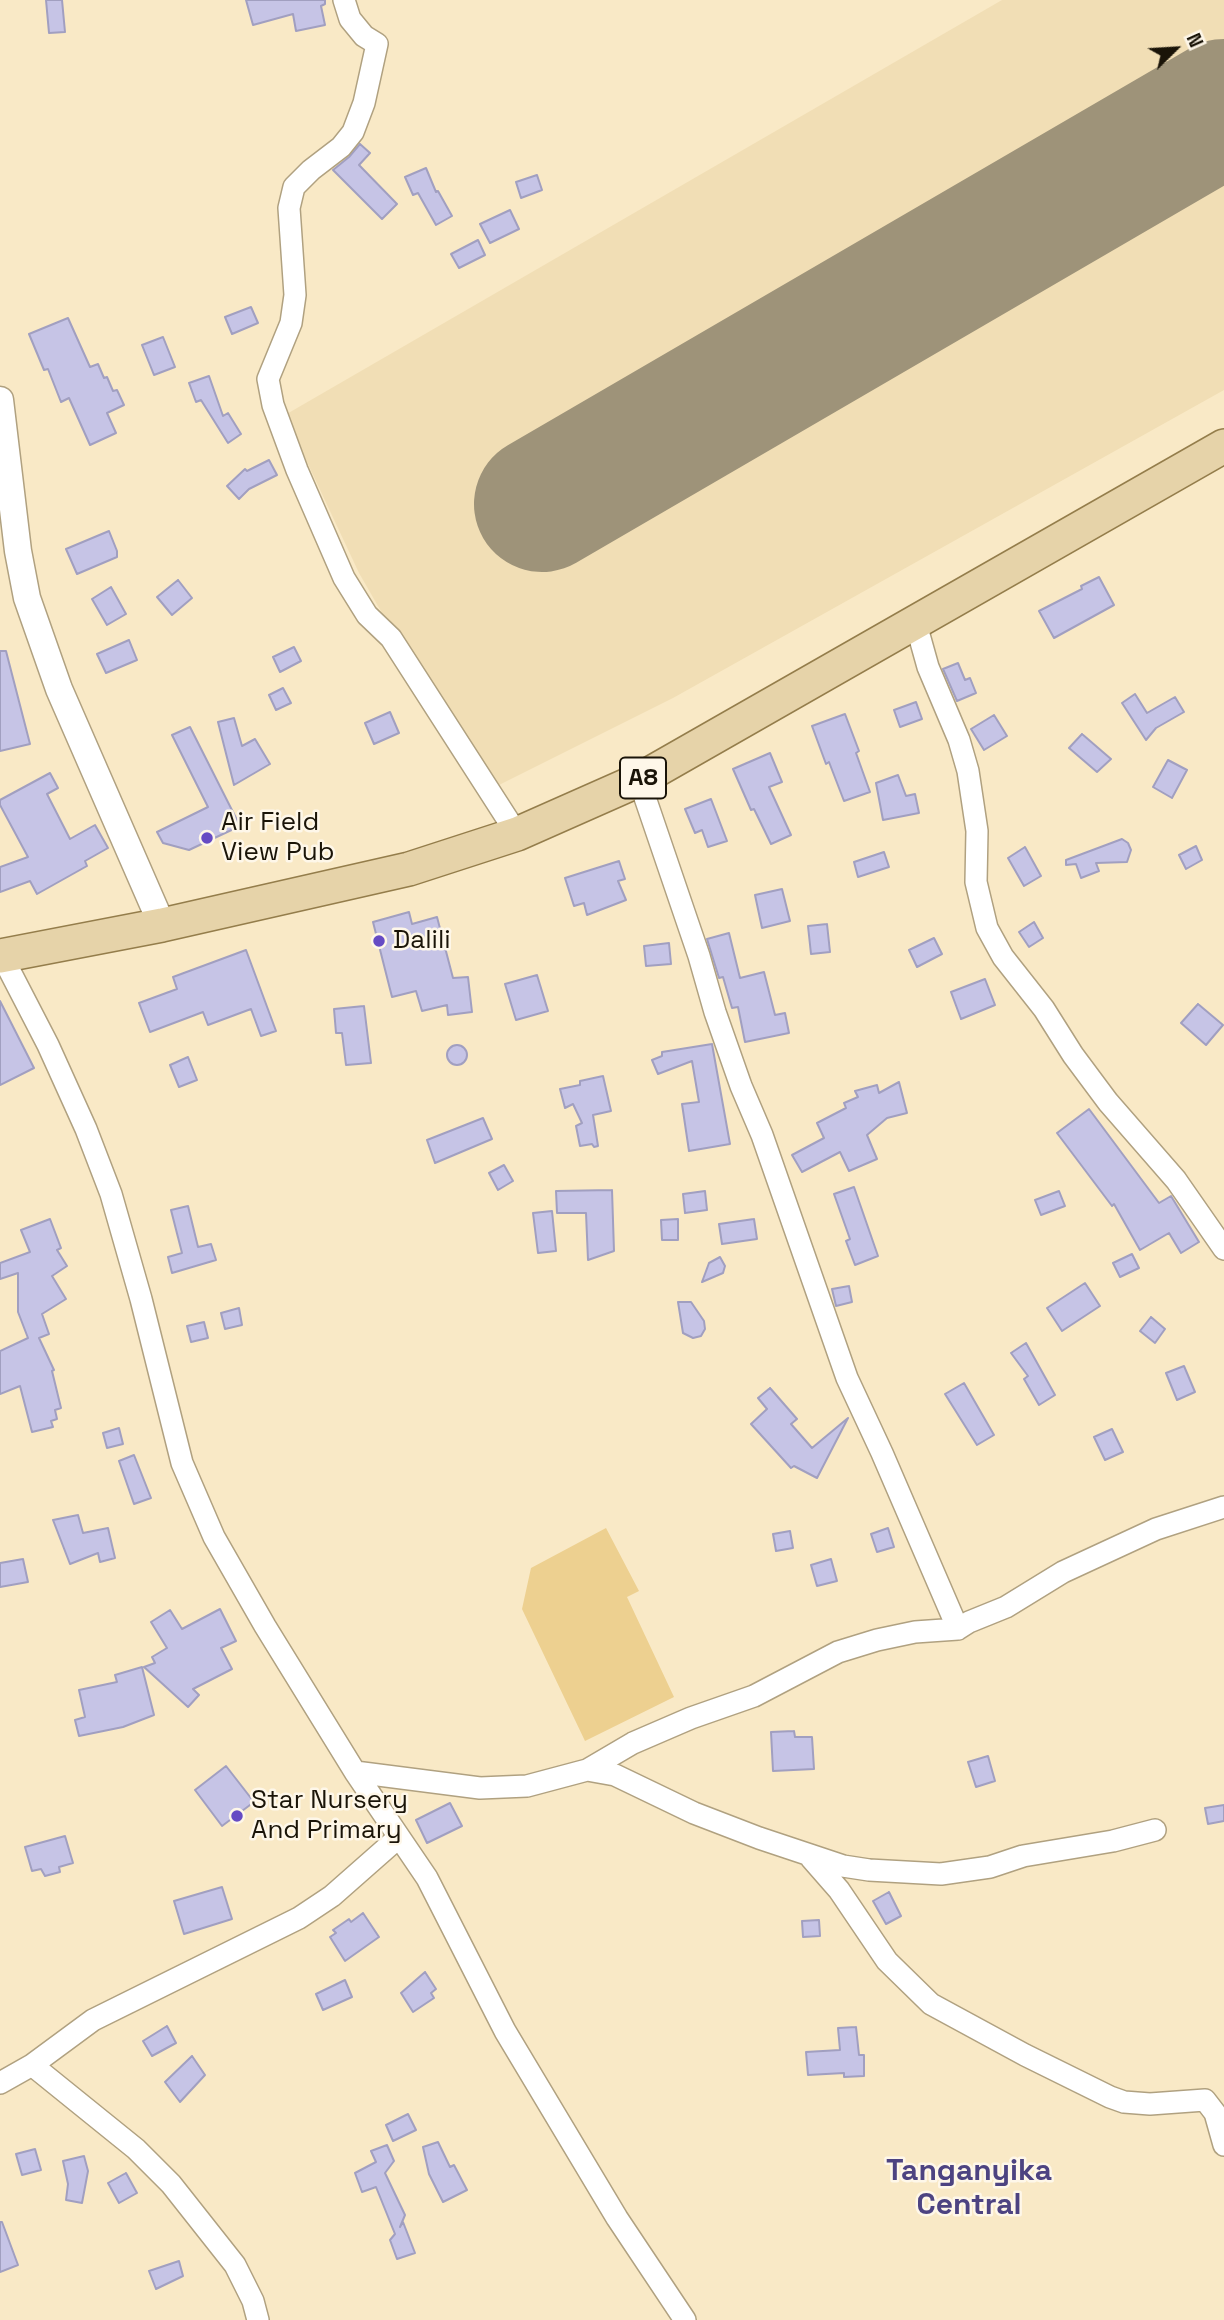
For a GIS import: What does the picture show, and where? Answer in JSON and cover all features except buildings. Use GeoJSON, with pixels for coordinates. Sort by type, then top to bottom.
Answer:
{"type":"FeatureCollection","features":[{"type":"Feature","properties":{"kind":"main road","name":"A8"},"geometry":{"type":"LineString","coordinates":[[1,956],[162,925],[409,869],[517,834],[639,779],[916,624],[1224,446]]}},
{"type":"Feature","properties":{"kind":"street"},"geometry":{"type":"LineString","coordinates":[[344,0],[350,19],[364,36],[377,44],[364,103],[353,132],[341,147],[294,187],[289,208],[295,295],[291,323],[268,379],[273,405],[297,470],[344,578],[368,615],[390,638],[517,834]]}},
{"type":"Feature","properties":{"kind":"street"},"geometry":{"type":"LineString","coordinates":[[0,400],[18,551],[27,598],[59,689],[162,925]]}},
{"type":"Feature","properties":{"kind":"street"},"geometry":{"type":"LineString","coordinates":[[916,624],[928,667],[959,740],[968,771],[977,831],[976,882],[986,928],[1003,957],[1044,1009],[1073,1055],[1108,1102],[1177,1180],[1224,1249]]}},
{"type":"Feature","properties":{"kind":"street"},"geometry":{"type":"LineString","coordinates":[[639,779],[699,956],[715,1012],[741,1086],[762,1135],[847,1378],[958,1629]]}},
{"type":"Feature","properties":{"kind":"street"},"geometry":{"type":"LineString","coordinates":[[1,956],[70,1093],[111,1194],[141,1299],[182,1463],[214,1537],[355,1772],[427,1878],[505,2031],[617,2218],[685,2320]]}},
{"type":"Feature","properties":{"kind":"street"},"geometry":{"type":"LineString","coordinates":[[355,1772],[480,1788],[527,1786],[587,1770],[633,1743],[691,1718],[754,1696],[838,1652],[915,1632],[958,1629],[1006,1606],[1063,1572],[1156,1530],[1224,1507]]}},
{"type":"Feature","properties":{"kind":"street"},"geometry":{"type":"LineString","coordinates":[[587,1770],[615,1776],[694,1813],[809,1856],[869,1871],[941,1874],[989,1867],[1041,1852],[1113,1841],[1155,1830]]}},
{"type":"Feature","properties":{"kind":"street"},"geometry":{"type":"LineString","coordinates":[[0,2083],[32,2064],[93,2020],[299,1918],[332,1896],[399,1837]]}},
{"type":"Feature","properties":{"kind":"street"},"geometry":{"type":"LineString","coordinates":[[809,1856],[839,1890],[887,1961],[930,2004],[1110,2098],[1150,2104],[1205,2100],[1214,2113],[1224,2145]]}},
{"type":"Feature","properties":{"kind":"street"},"geometry":{"type":"LineString","coordinates":[[32,2064],[136,2149],[171,2184],[235,2265],[253,2301],[257,2320]]}},
{"type":"Feature","properties":{"kind":"shaded area"},"geometry":{"type":"Polygon","coordinates":[[[1002,0],[1224,0],[1224,390],[673,698],[491,789],[424,686],[359,573],[285,415],[1002,0]]]}},
{"type":"Feature","properties":{"kind":"shaded area"},"geometry":{"type":"Polygon","coordinates":[[[606,1528],[639,1591],[627,1597],[674,1697],[585,1741],[522,1609],[531,1568],[606,1528]]]}},
{"type":"Feature","properties":{"kind":"runway"},"geometry":{"type":"LineString","coordinates":[[542,504],[1224,107]]}},
{"type":"Feature","properties":{"kind":"place","name":"Air Field View Pub"},"geometry":{"type":"Point","coordinates":[207,838]}},
{"type":"Feature","properties":{"kind":"place","name":"Dalili"},"geometry":{"type":"Point","coordinates":[379,941]}},
{"type":"Feature","properties":{"kind":"place","name":"Star Nursery And Primary"},"geometry":{"type":"Point","coordinates":[237,1816]}},
{"type":"Feature","properties":{"kind":"district","name":"Tanganyika Central"},"geometry":{"type":"Point","coordinates":[969,2189]}}]}
